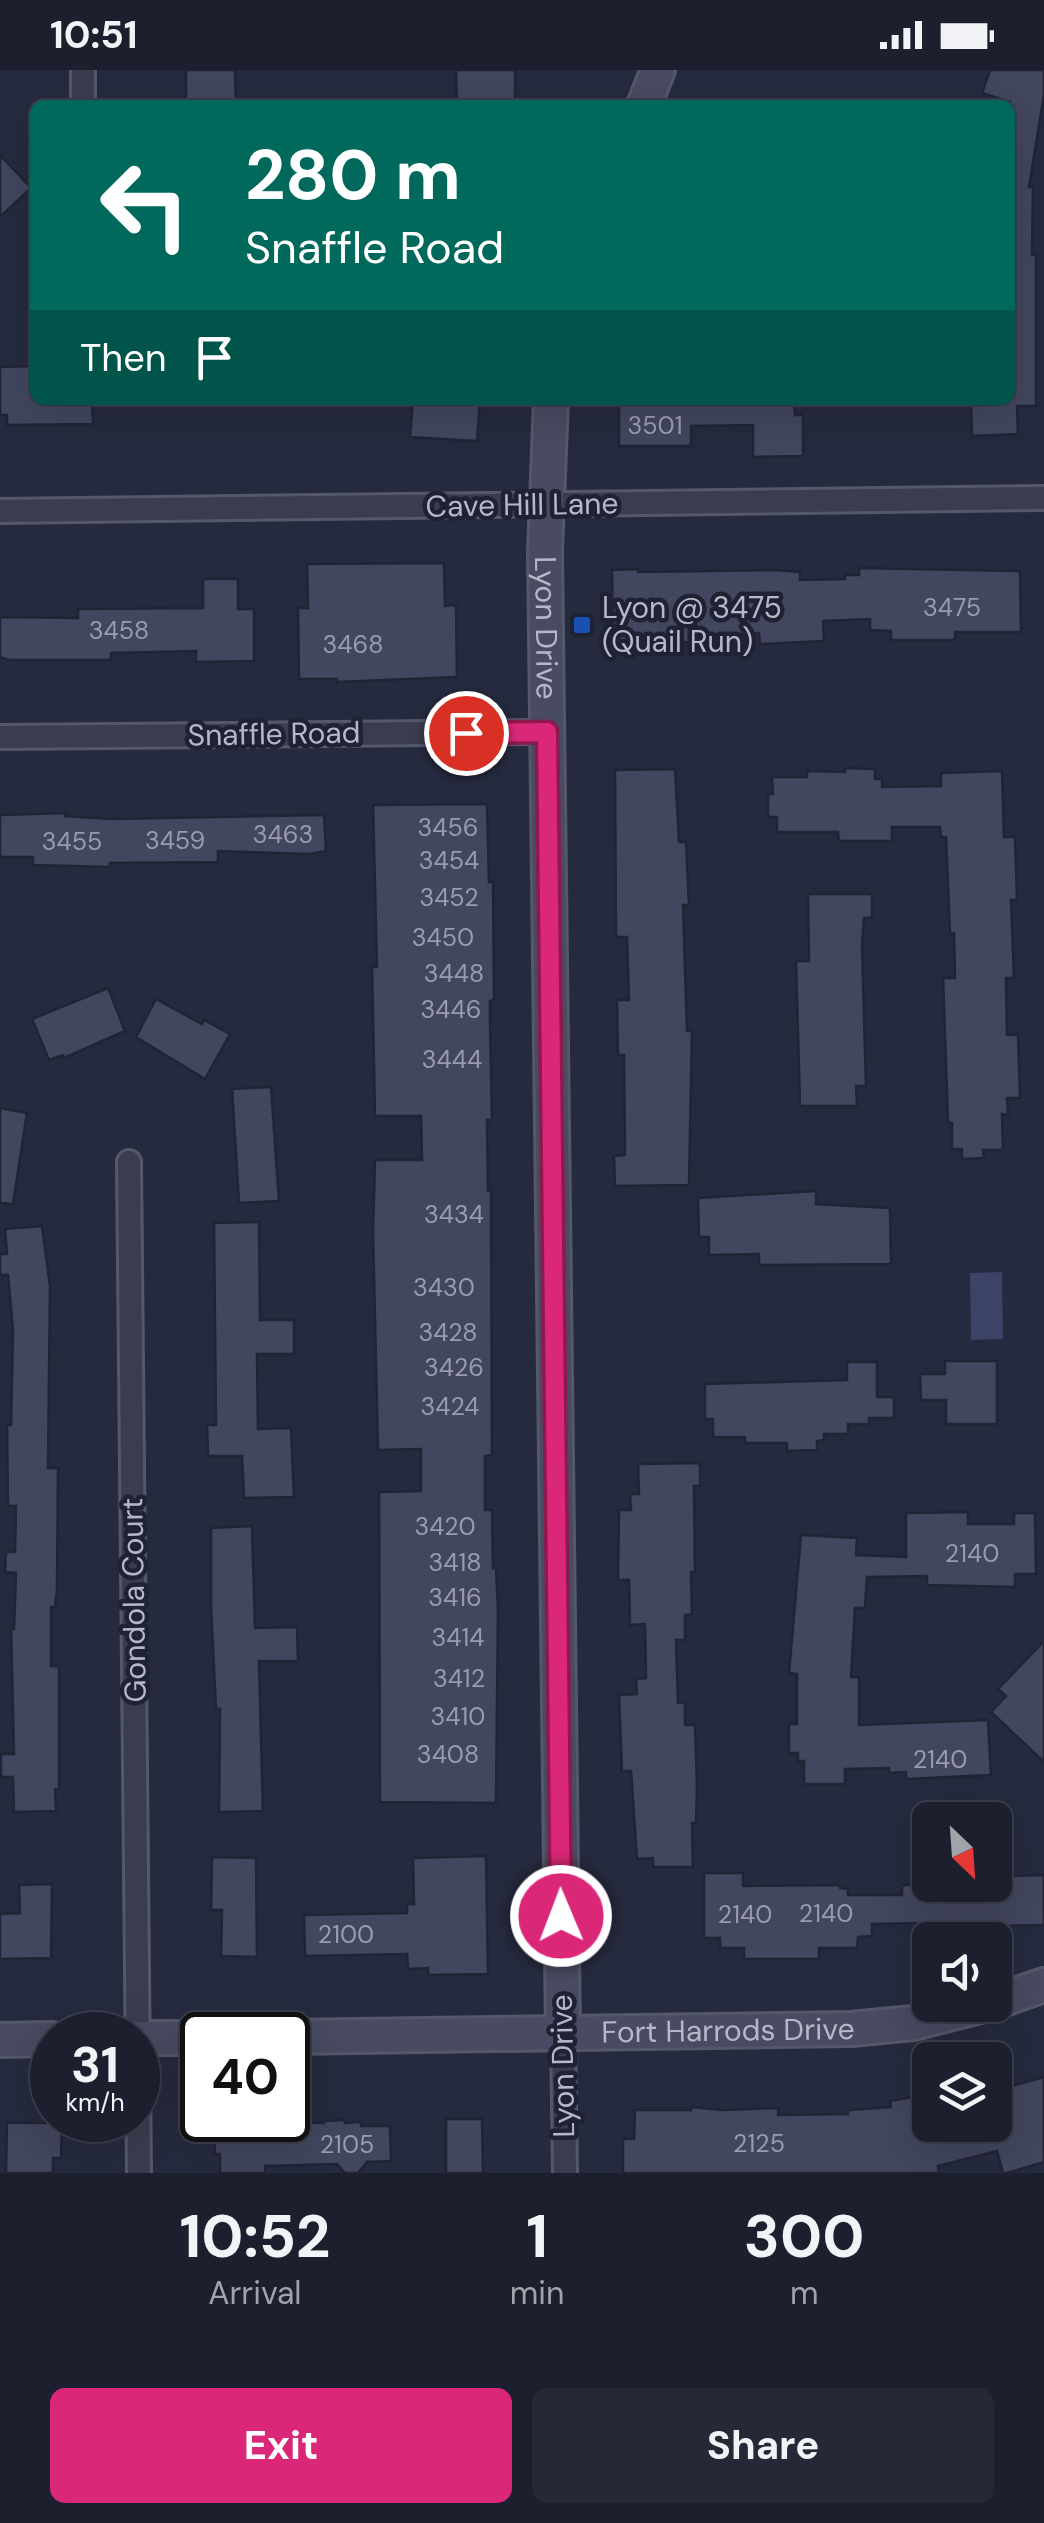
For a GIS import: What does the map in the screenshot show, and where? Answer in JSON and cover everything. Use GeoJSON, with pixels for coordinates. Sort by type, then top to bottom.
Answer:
{"type":"FeatureCollection","features":[{"type":"Feature","properties":{"kind":"street"},"geometry":{"type":"LineString","coordinates":[[83,70],[83,100]]}},
{"type":"Feature","properties":{"kind":"street"},"geometry":{"type":"LineString","coordinates":[[646,100],[658,70]]}},
{"type":"Feature","properties":{"kind":"street","name":"Lyon Drive"},"geometry":{"type":"LineString","coordinates":[[551,405],[546,504],[547,732],[564,2173]]}},
{"type":"Feature","properties":{"kind":"street","name":"Cave Hill Lane"},"geometry":{"type":"LineString","coordinates":[[0,511],[1044,498]]}},
{"type":"Feature","properties":{"kind":"street","name":"Snaffle Road"},"geometry":{"type":"LineString","coordinates":[[0,737],[547,732]]}},
{"type":"Feature","properties":{"kind":"street","name":"Gondola Court"},"geometry":{"type":"LineString","coordinates":[[129,1162],[138,2012]]}},
{"type":"Feature","properties":{"kind":"street"},"geometry":{"type":"LineString","coordinates":[[1012,1996],[1044,1984]]}},
{"type":"Feature","properties":{"kind":"street","name":"Fort Harrods Drive"},"geometry":{"type":"LineString","coordinates":[[310,2036],[851,2029],[917,2022]]}},
{"type":"Feature","properties":{"kind":"street"},"geometry":{"type":"LineString","coordinates":[[0,2040],[30,2039]]}},
{"type":"Feature","properties":{"kind":"street","name":"Gondola Court"},"geometry":{"type":"LineString","coordinates":[[139,2142],[139,2173]]}},
{"type":"Feature","properties":{"kind":"water"},"geometry":{"type":"Polygon","coordinates":[[[1002,1272],[1003,1339],[971,1340],[970,1273],[1002,1272]]]}},
{"type":"Feature","properties":{"kind":"building"},"geometry":{"type":"Polygon","coordinates":[[[186,70],[235,70],[236,100],[186,100],[186,70]]]}},
{"type":"Feature","properties":{"kind":"building"},"geometry":{"type":"Polygon","coordinates":[[[456,70],[515,70],[515,100],[457,100],[456,70]]]}},
{"type":"Feature","properties":{"kind":"building"},"geometry":{"type":"Polygon","coordinates":[[[990,70],[1044,70],[1044,95],[1029,187],[1033,187],[1032,255],[1036,255],[1036,406],[1017,406],[1018,434],[972,436],[971,405],[1015,405],[1015,100],[982,93],[990,70]]]}},
{"type":"Feature","properties":{"kind":"building"},"geometry":{"type":"Polygon","coordinates":[[[0,155],[30,189],[0,217],[0,155]]]}},
{"type":"Feature","properties":{"kind":"building"},"geometry":{"type":"Polygon","coordinates":[[[30,366],[30,405],[92,405],[93,424],[7,425],[7,415],[0,415],[0,367],[30,366]]]}},
{"type":"Feature","properties":{"kind":"building"},"geometry":{"type":"Polygon","coordinates":[[[413,405],[480,405],[477,441],[410,437],[413,405]]]}},
{"type":"Feature","properties":{"kind":"building"},"geometry":{"type":"Polygon","coordinates":[[[619,405],[794,405],[795,415],[803,415],[803,456],[753,457],[753,425],[691,426],[691,446],[619,446],[619,405]]]}},
{"type":"Feature","properties":{"kind":"building"},"geometry":{"type":"Polygon","coordinates":[[[444,563],[445,606],[456,605],[457,677],[337,682],[299,679],[298,608],[308,608],[307,564],[444,563]]]}},
{"type":"Feature","properties":{"kind":"building"},"geometry":{"type":"Polygon","coordinates":[[[859,568],[1020,571],[1021,632],[955,632],[955,640],[891,640],[891,631],[870,630],[870,619],[823,621],[824,641],[760,644],[759,633],[711,635],[711,642],[613,643],[612,570],[775,570],[800,572],[800,580],[845,579],[845,575],[859,575],[859,568]]]}},
{"type":"Feature","properties":{"kind":"building"},"geometry":{"type":"Polygon","coordinates":[[[203,579],[238,579],[238,609],[254,609],[254,661],[196,662],[196,651],[111,653],[111,660],[0,657],[0,617],[78,618],[78,609],[203,608],[203,579]]]}},
{"type":"Feature","properties":{"kind":"building"},"geometry":{"type":"Polygon","coordinates":[[[845,768],[875,769],[875,779],[882,779],[882,787],[941,786],[941,773],[1002,771],[1004,837],[1015,837],[1017,900],[1011,900],[1014,978],[1006,978],[1007,1035],[1018,1035],[1020,1098],[1007,1098],[1008,1115],[1002,1114],[1003,1150],[983,1150],[984,1158],[962,1159],[962,1149],[952,1149],[952,1123],[948,1122],[943,978],[955,978],[954,933],[950,933],[946,837],[941,837],[940,827],[892,827],[892,841],[839,841],[838,832],[777,832],[777,817],[768,817],[772,777],[807,777],[807,771],[845,772],[845,768]]]}},
{"type":"Feature","properties":{"kind":"building"},"geometry":{"type":"Polygon","coordinates":[[[675,769],[679,842],[686,842],[689,905],[683,905],[687,1031],[692,1031],[689,1185],[615,1186],[614,1156],[625,1155],[624,1055],[618,1055],[617,1000],[629,1000],[627,937],[616,937],[615,770],[675,769]]]}},
{"type":"Feature","properties":{"kind":"building"},"geometry":{"type":"Polygon","coordinates":[[[487,804],[489,882],[493,882],[494,1000],[490,1001],[492,1120],[487,1120],[492,1455],[485,1456],[485,1510],[492,1510],[498,1608],[496,1803],[380,1802],[379,1492],[421,1491],[421,1449],[378,1450],[375,1160],[422,1160],[421,1116],[375,1116],[373,805],[487,804]]]}},
{"type":"Feature","properties":{"kind":"building"},"geometry":{"type":"Polygon","coordinates":[[[65,813],[111,819],[324,815],[326,851],[218,851],[218,862],[110,863],[110,867],[33,865],[33,857],[0,857],[0,815],[65,813]]]}},
{"type":"Feature","properties":{"kind":"building"},"geometry":{"type":"Polygon","coordinates":[[[808,894],[872,894],[872,918],[864,918],[862,944],[866,1086],[856,1086],[857,1106],[800,1106],[796,961],[809,961],[808,894]]]}},
{"type":"Feature","properties":{"kind":"building"},"geometry":{"type":"Polygon","coordinates":[[[108,988],[125,1031],[64,1058],[63,1055],[49,1060],[32,1019],[108,988]]]}},
{"type":"Feature","properties":{"kind":"building"},"geometry":{"type":"Polygon","coordinates":[[[156,999],[230,1034],[205,1079],[136,1037],[156,999]]]}},
{"type":"Feature","properties":{"kind":"building"},"geometry":{"type":"Polygon","coordinates":[[[271,1087],[279,1201],[239,1203],[232,1089],[271,1087]]]}},
{"type":"Feature","properties":{"kind":"building"},"geometry":{"type":"Polygon","coordinates":[[[0,1108],[27,1113],[13,1204],[0,1203],[0,1108]]]}},
{"type":"Feature","properties":{"kind":"building"},"geometry":{"type":"Polygon","coordinates":[[[816,1191],[816,1204],[890,1208],[891,1264],[759,1265],[759,1254],[709,1255],[709,1237],[699,1237],[698,1198],[816,1191]]]}},
{"type":"Feature","properties":{"kind":"building"},"geometry":{"type":"Polygon","coordinates":[[[259,1222],[260,1320],[294,1320],[294,1354],[257,1354],[258,1429],[291,1428],[294,1497],[244,1498],[242,1456],[208,1456],[207,1425],[216,1425],[214,1223],[259,1222]]]}},
{"type":"Feature","properties":{"kind":"building"},"geometry":{"type":"Polygon","coordinates":[[[42,1226],[50,1286],[48,1468],[58,1468],[57,1590],[55,1607],[51,1607],[51,1666],[59,1666],[59,1789],[55,1789],[56,1811],[14,1812],[13,1777],[1,1777],[1,1754],[14,1754],[11,1629],[16,1573],[5,1572],[6,1552],[15,1552],[16,1506],[8,1506],[7,1425],[11,1425],[13,1330],[8,1275],[0,1275],[0,1254],[7,1254],[5,1229],[42,1226]]]}},
{"type":"Feature","properties":{"kind":"building"},"geometry":{"type":"Polygon","coordinates":[[[945,1361],[997,1361],[997,1424],[946,1424],[946,1400],[921,1400],[920,1374],[945,1374],[945,1361]]]}},
{"type":"Feature","properties":{"kind":"building"},"geometry":{"type":"Polygon","coordinates":[[[847,1362],[877,1362],[877,1397],[894,1397],[894,1418],[869,1418],[869,1424],[848,1424],[848,1434],[824,1434],[824,1440],[817,1441],[817,1450],[787,1451],[787,1443],[745,1443],[745,1437],[713,1437],[713,1419],[705,1419],[705,1384],[847,1380],[847,1362]]]}},
{"type":"Feature","properties":{"kind":"building"},"geometry":{"type":"Polygon","coordinates":[[[700,1463],[700,1486],[694,1486],[692,1614],[685,1615],[685,1640],[676,1640],[678,1703],[685,1703],[685,1725],[695,1725],[693,1867],[653,1867],[653,1858],[637,1859],[631,1771],[622,1771],[619,1695],[637,1694],[636,1679],[646,1678],[645,1624],[630,1625],[629,1580],[618,1580],[619,1510],[631,1510],[630,1494],[639,1494],[638,1464],[700,1463]]]}},
{"type":"Feature","properties":{"kind":"building"},"geometry":{"type":"Polygon","coordinates":[[[968,1512],[968,1524],[1014,1524],[1014,1513],[1035,1513],[1036,1574],[1015,1574],[1015,1587],[927,1585],[927,1576],[867,1577],[865,1608],[855,1608],[851,1677],[859,1677],[859,1725],[988,1720],[991,1775],[906,1779],[906,1772],[889,1773],[889,1768],[845,1769],[845,1784],[804,1784],[804,1761],[798,1761],[798,1753],[789,1753],[789,1724],[797,1724],[797,1674],[789,1673],[801,1535],[857,1538],[856,1555],[906,1557],[906,1513],[968,1512]]]}},
{"type":"Feature","properties":{"kind":"building"},"geometry":{"type":"Polygon","coordinates":[[[252,1526],[255,1628],[297,1627],[298,1661],[259,1661],[263,1811],[219,1812],[220,1709],[216,1709],[211,1528],[252,1526]]]}},
{"type":"Feature","properties":{"kind":"building"},"geometry":{"type":"Polygon","coordinates":[[[1044,1641],[1044,1762],[991,1712],[1006,1696],[998,1689],[1044,1641]]]}},
{"type":"Feature","properties":{"kind":"building"},"geometry":{"type":"Polygon","coordinates":[[[486,1856],[488,1974],[428,1975],[428,1968],[408,1969],[407,1954],[305,1956],[304,1915],[407,1913],[407,1904],[414,1904],[413,1858],[486,1856]]]}},
{"type":"Feature","properties":{"kind":"building"},"geometry":{"type":"Polygon","coordinates":[[[212,1857],[256,1858],[257,1957],[221,1956],[222,1910],[211,1910],[212,1857]]]}},
{"type":"Feature","properties":{"kind":"building"},"geometry":{"type":"Polygon","coordinates":[[[704,1873],[743,1873],[743,1886],[840,1885],[848,1889],[848,1895],[902,1895],[902,1885],[912,1885],[912,1902],[1012,1902],[1012,1876],[1044,1875],[1044,1925],[872,1924],[872,1936],[858,1937],[857,1948],[819,1948],[819,1959],[744,1959],[744,1948],[720,1948],[720,1938],[704,1938],[704,1873]]]}},
{"type":"Feature","properties":{"kind":"building"},"geometry":{"type":"Polygon","coordinates":[[[52,1884],[51,1958],[0,1959],[0,1914],[20,1913],[19,1885],[52,1884]]]}},
{"type":"Feature","properties":{"kind":"building"},"geometry":{"type":"Polygon","coordinates":[[[1044,2077],[1044,2162],[1007,2173],[1003,2173],[997,2151],[938,2166],[939,2173],[623,2173],[623,2139],[634,2139],[635,2110],[778,2108],[778,2115],[848,2114],[848,2110],[891,2107],[890,2101],[912,2097],[912,2142],[1012,2142],[1012,2086],[1044,2077]]]}},
{"type":"Feature","properties":{"kind":"building"},"geometry":{"type":"Polygon","coordinates":[[[446,2119],[482,2119],[483,2173],[446,2173],[446,2119]]]}},
{"type":"Feature","properties":{"kind":"building"},"geometry":{"type":"Polygon","coordinates":[[[7,2123],[30,2123],[30,2142],[61,2142],[61,2158],[53,2158],[53,2173],[6,2173],[7,2123]]]}},
{"type":"Feature","properties":{"kind":"building"},"geometry":{"type":"Polygon","coordinates":[[[310,2123],[390,2126],[391,2161],[367,2162],[358,2173],[345,2173],[337,2164],[265,2166],[265,2173],[220,2173],[220,2154],[215,2154],[215,2142],[310,2142],[310,2123]]]}},
{"type":"Feature","properties":{"kind":"place","name":"Lyon @ 3475 (Quail Run)"},"geometry":{"type":"Point","coordinates":[582,625]}},
{"type":"Feature","properties":{"kind":"route"},"geometry":{"type":"LineString","coordinates":[[466,733],[547,732],[561,1916]]}}]}
